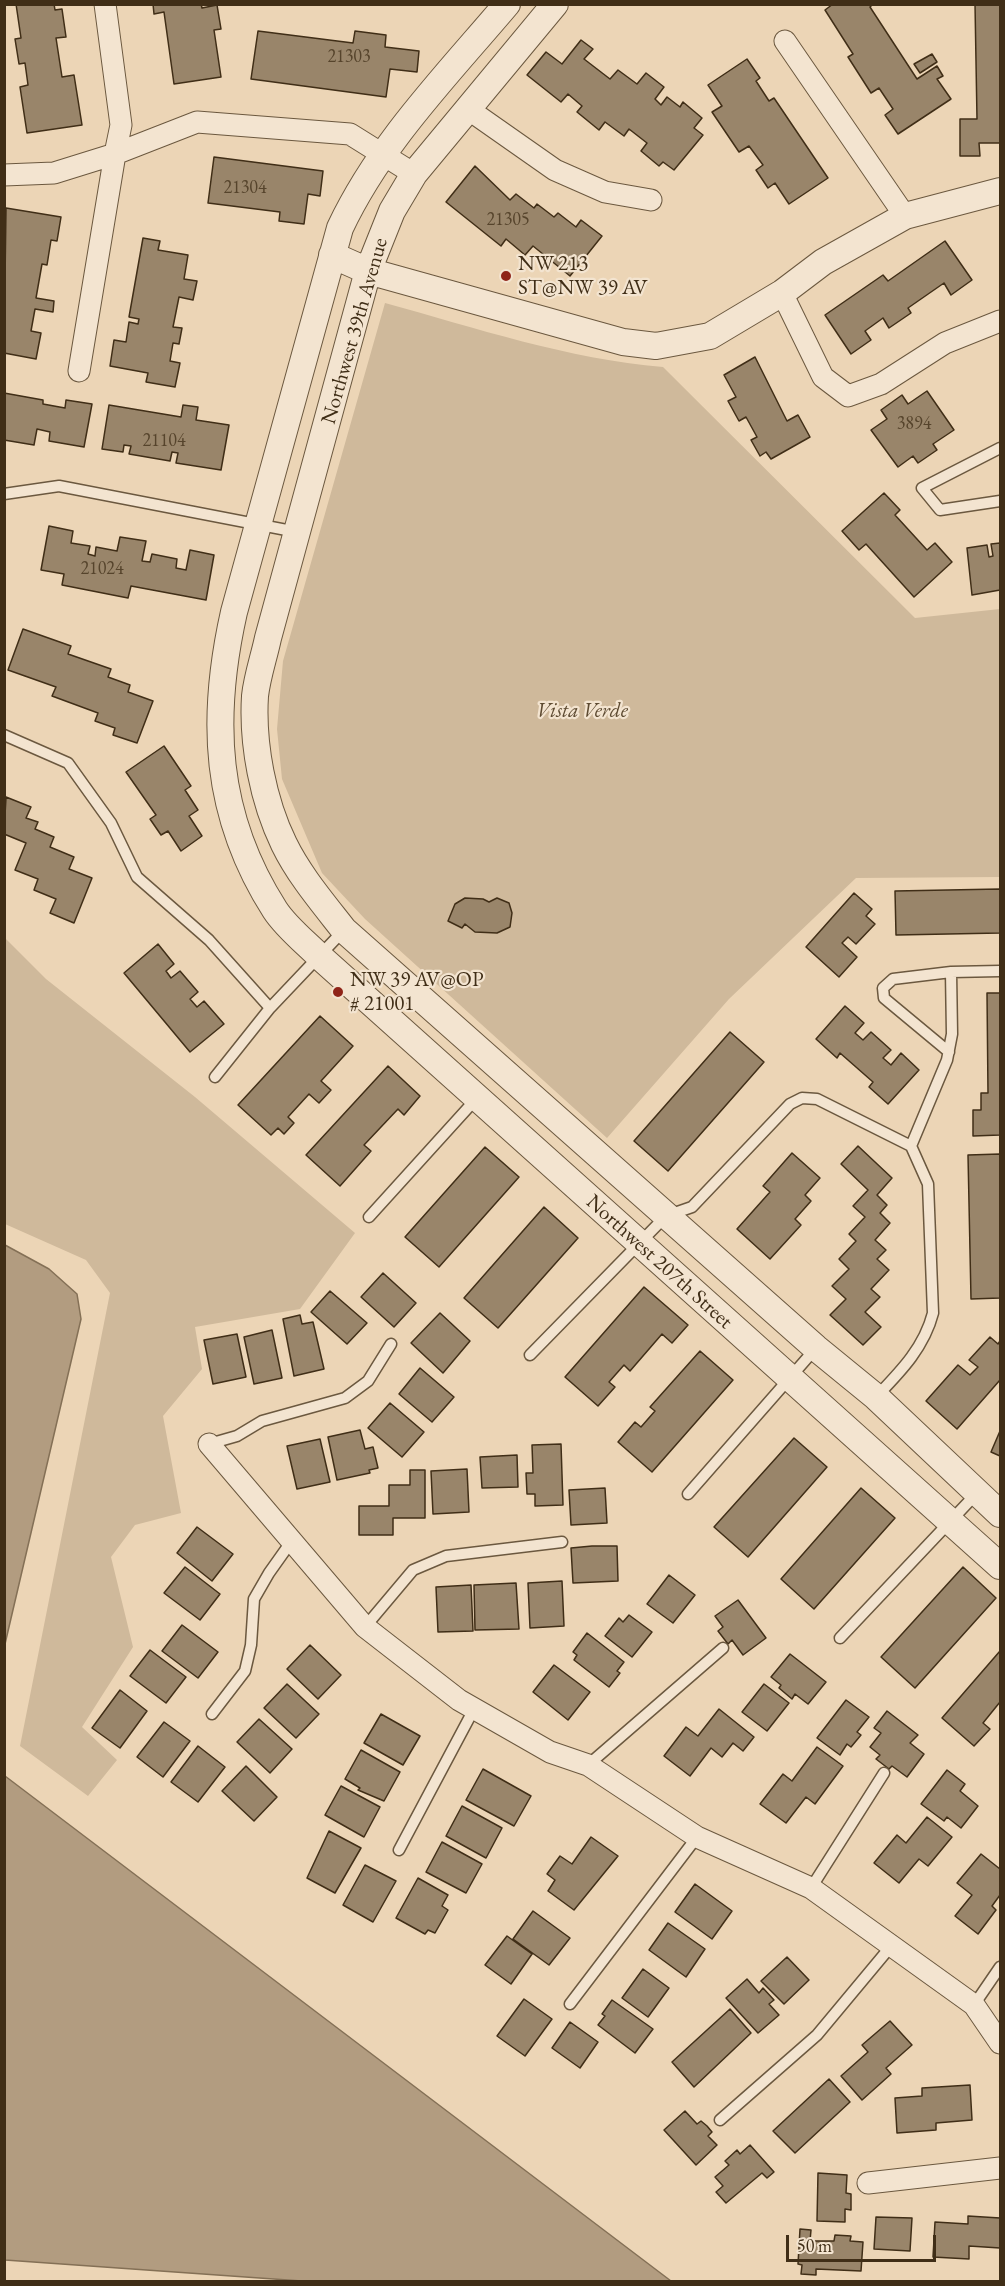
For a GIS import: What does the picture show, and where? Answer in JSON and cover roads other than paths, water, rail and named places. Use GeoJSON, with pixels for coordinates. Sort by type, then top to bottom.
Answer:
{"type":"FeatureCollection","features":[{"type":"Feature","properties":{"kind":"street"},"geometry":{"type":"LineString","coordinates":[[79,371],[121,125],[105,4]]}},
{"type":"Feature","properties":{"kind":"street","name":"Northwest 39th Avenue"},"geometry":{"type":"LineString","coordinates":[[319,956],[276,912],[251,866],[231,819],[219,752],[223,663],[234,612],[260,525],[340,228],[356,194],[381,153],[507,4]]}},
{"type":"Feature","properties":{"kind":"street","name":"Northwest 39th Avenue"},"geometry":{"type":"LineString","coordinates":[[344,930],[305,880],[284,843],[269,804],[258,752],[255,695],[268,638],[368,271],[392,211],[414,174],[555,4]]}},
{"type":"Feature","properties":{"kind":"street"},"geometry":{"type":"LineString","coordinates":[[785,41],[905,216]]}},
{"type":"Feature","properties":{"kind":"street"},"geometry":{"type":"LineString","coordinates":[[468,109],[555,170],[606,192],[651,200]]}},
{"type":"Feature","properties":{"kind":"street"},"geometry":{"type":"LineString","coordinates":[[4,175],[54,173],[115,154],[197,122],[350,134],[414,174]]}},
{"type":"Feature","properties":{"kind":"street"},"geometry":{"type":"LineString","coordinates":[[332,255],[368,271],[622,342],[656,346],[710,336],[782,293],[823,262],[905,216],[1000,191]]}},
{"type":"Feature","properties":{"kind":"street"},"geometry":{"type":"LineString","coordinates":[[782,293],[823,377],[848,396],[881,384],[945,344],[1000,321]]}},
{"type":"Feature","properties":{"kind":"street","name":"Northwest 207th Street"},"geometry":{"type":"LineString","coordinates":[[344,930],[816,1348],[876,1396],[1000,1514]]}},
{"type":"Feature","properties":{"kind":"street","name":"Northwest 207th Street"},"geometry":{"type":"LineString","coordinates":[[319,956],[1000,1566]]}},
{"type":"Feature","properties":{"kind":"street"},"geometry":{"type":"LineString","coordinates":[[209,1444],[365,1627],[459,1700],[550,1752],[588,1765],[697,1837],[811,1888],[974,2005],[1000,2043]]}},
{"type":"Feature","properties":{"kind":"street"},"geometry":{"type":"LineString","coordinates":[[868,2183],[1000,2168]]}},
{"type":"Feature","properties":{"kind":"lane"},"geometry":{"type":"LineString","coordinates":[[1000,448],[922,488],[940,510],[1000,501]]}},
{"type":"Feature","properties":{"kind":"lane"},"geometry":{"type":"LineString","coordinates":[[4,494],[59,486],[298,532]]}},
{"type":"Feature","properties":{"kind":"lane"},"geometry":{"type":"LineString","coordinates":[[4,735],[68,763],[111,823],[136,877],[208,939],[270,1008]]}},
{"type":"Feature","properties":{"kind":"lane"},"geometry":{"type":"LineString","coordinates":[[214,1077],[270,1008],[344,930]]}},
{"type":"Feature","properties":{"kind":"lane"},"geometry":{"type":"LineString","coordinates":[[949,1052],[884,998],[883,988],[893,979],[951,972],[1000,971]]}},
{"type":"Feature","properties":{"kind":"lane"},"geometry":{"type":"LineString","coordinates":[[911,1146],[937,1088],[949,1052],[952,1034],[951,972]]}},
{"type":"Feature","properties":{"kind":"lane"},"geometry":{"type":"LineString","coordinates":[[530,1355],[666,1216],[692,1206],[777,1115],[802,1098],[817,1099],[911,1146],[928,1184],[933,1313],[930,1327],[909,1362],[876,1396]]}},
{"type":"Feature","properties":{"kind":"lane"},"geometry":{"type":"LineString","coordinates":[[369,1217],[476,1099]]}},
{"type":"Feature","properties":{"kind":"lane"},"geometry":{"type":"LineString","coordinates":[[209,1444],[237,1436],[262,1421],[345,1398],[368,1381],[391,1344]]}},
{"type":"Feature","properties":{"kind":"lane"},"geometry":{"type":"LineString","coordinates":[[688,1494],[816,1348]]}},
{"type":"Feature","properties":{"kind":"lane"},"geometry":{"type":"LineString","coordinates":[[840,1638],[977,1493]]}},
{"type":"Feature","properties":{"kind":"lane"},"geometry":{"type":"LineString","coordinates":[[212,1714],[244,1671],[251,1645],[254,1599],[291,1542]]}},
{"type":"Feature","properties":{"kind":"lane"},"geometry":{"type":"LineString","coordinates":[[365,1627],[413,1570],[446,1556],[562,1542]]}},
{"type":"Feature","properties":{"kind":"lane"},"geometry":{"type":"LineString","coordinates":[[588,1765],[723,1648]]}},
{"type":"Feature","properties":{"kind":"lane"},"geometry":{"type":"LineString","coordinates":[[399,1850],[474,1709]]}},
{"type":"Feature","properties":{"kind":"lane"},"geometry":{"type":"LineString","coordinates":[[811,1888],[884,1773]]}},
{"type":"Feature","properties":{"kind":"lane"},"geometry":{"type":"LineString","coordinates":[[570,2004],[697,1837]]}},
{"type":"Feature","properties":{"kind":"lane"},"geometry":{"type":"LineString","coordinates":[[720,2120],[817,2035],[892,1946]]}},
{"type":"Feature","properties":{"kind":"lane"},"geometry":{"type":"LineString","coordinates":[[974,2005],[1000,1967]]}},
{"type":"Feature","properties":{"kind":"place","name":"NW 213 ST@NW 39 AV"},"geometry":{"type":"Point","coordinates":[506,276]}},
{"type":"Feature","properties":{"kind":"place","name":"NW 39 AV@OP # 21001"},"geometry":{"type":"Point","coordinates":[338,992]}},
{"type":"Feature","properties":{"kind":"park label","name":"Vista Verde"},"geometry":{"type":"Point","coordinates":[582,711]}}]}
